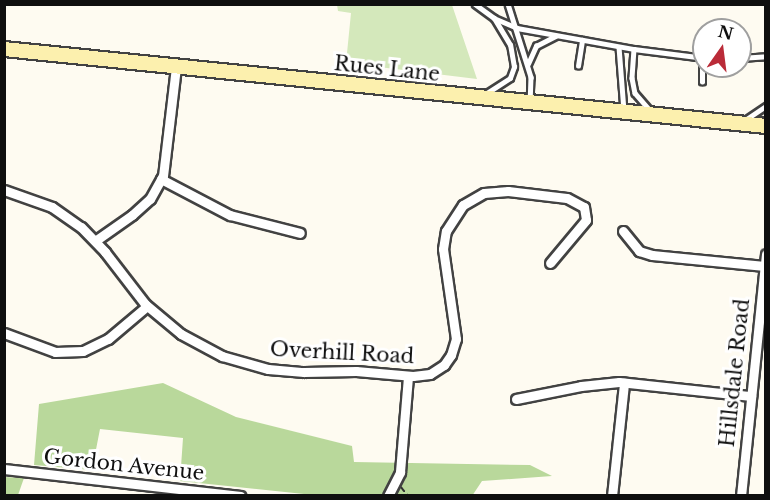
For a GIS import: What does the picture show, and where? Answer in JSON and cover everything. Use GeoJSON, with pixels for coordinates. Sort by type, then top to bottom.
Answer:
{"type":"FeatureCollection","features":[{"type":"Feature","properties":{"kind":"main road","name":"Rues Lane"},"geometry":{"type":"LineString","coordinates":[[4,49],[765,126]]}},
{"type":"Feature","properties":{"kind":"street"},"geometry":{"type":"LineString","coordinates":[[95,241],[150,199],[161,179],[176,67]]}},
{"type":"Feature","properties":{"kind":"street"},"geometry":{"type":"LineString","coordinates":[[161,179],[230,215],[300,233]]}},
{"type":"Feature","properties":{"kind":"street","name":"Overhill Road"},"geometry":{"type":"LineString","coordinates":[[4,190],[52,207],[81,227],[147,306],[181,334],[201,346],[245,364],[291,371],[356,371],[422,376],[437,370],[447,362],[455,347],[456,330],[444,243],[448,225],[463,205],[478,196],[495,190],[567,198],[584,207],[586,220],[550,263]]}},
{"type":"Feature","properties":{"kind":"street"},"geometry":{"type":"LineString","coordinates":[[623,231],[639,251],[652,255],[764,266]]}},
{"type":"Feature","properties":{"kind":"street","name":"Hillsdale Road"},"geometry":{"type":"LineString","coordinates":[[741,495],[765,254]]}},
{"type":"Feature","properties":{"kind":"street"},"geometry":{"type":"LineString","coordinates":[[4,333],[55,352],[83,351],[108,339],[147,306]]}},
{"type":"Feature","properties":{"kind":"street"},"geometry":{"type":"LineString","coordinates":[[388,495],[397,483],[408,376]]}},
{"type":"Feature","properties":{"kind":"street"},"geometry":{"type":"LineString","coordinates":[[516,399],[581,386],[624,383],[751,396]]}},
{"type":"Feature","properties":{"kind":"street"},"geometry":{"type":"LineString","coordinates":[[612,495],[624,383]]}},
{"type":"Feature","properties":{"kind":"street","name":"Gordon Avenue"},"geometry":{"type":"LineString","coordinates":[[4,469],[212,494],[240,495]]}},
{"type":"Feature","properties":{"kind":"lane"},"geometry":{"type":"LineString","coordinates":[[508,4],[531,77],[530,103]]}},
{"type":"Feature","properties":{"kind":"lane"},"geometry":{"type":"LineString","coordinates":[[475,5],[494,18],[517,28],[634,49],[692,57]]}},
{"type":"Feature","properties":{"kind":"lane"},"geometry":{"type":"LineString","coordinates":[[476,97],[502,85],[510,78],[514,67],[510,45],[494,18]]}},
{"type":"Feature","properties":{"kind":"lane"},"geometry":{"type":"LineString","coordinates":[[528,66],[536,46],[558,35]]}},
{"type":"Feature","properties":{"kind":"lane"},"geometry":{"type":"LineString","coordinates":[[578,66],[582,40]]}},
{"type":"Feature","properties":{"kind":"lane"},"geometry":{"type":"LineString","coordinates":[[620,46],[620,85],[625,112]]}},
{"type":"Feature","properties":{"kind":"lane"},"geometry":{"type":"LineString","coordinates":[[634,49],[632,78],[635,93],[646,107],[657,115]]}},
{"type":"Feature","properties":{"kind":"lane"},"geometry":{"type":"LineString","coordinates":[[739,124],[765,106]]}},
{"type":"Feature","properties":{"kind":"path"},"geometry":{"type":"LineString","coordinates":[[397,483],[408,495]]}},
{"type":"Feature","properties":{"kind":"green space"},"geometry":{"type":"Polygon","coordinates":[[[337,5],[452,5],[477,79],[346,63],[351,13],[338,11],[337,5]]]}},
{"type":"Feature","properties":{"kind":"green space"},"geometry":{"type":"Polygon","coordinates":[[[163,383],[236,417],[352,446],[354,462],[530,465],[552,476],[482,481],[472,496],[323,496],[180,481],[183,438],[100,429],[92,470],[34,465],[39,404],[163,383]]]}},
{"type":"Feature","properties":{"kind":"green space"},"geometry":{"type":"Polygon","coordinates":[[[4,477],[24,478],[18,495],[5,495],[4,477]]]}}]}
